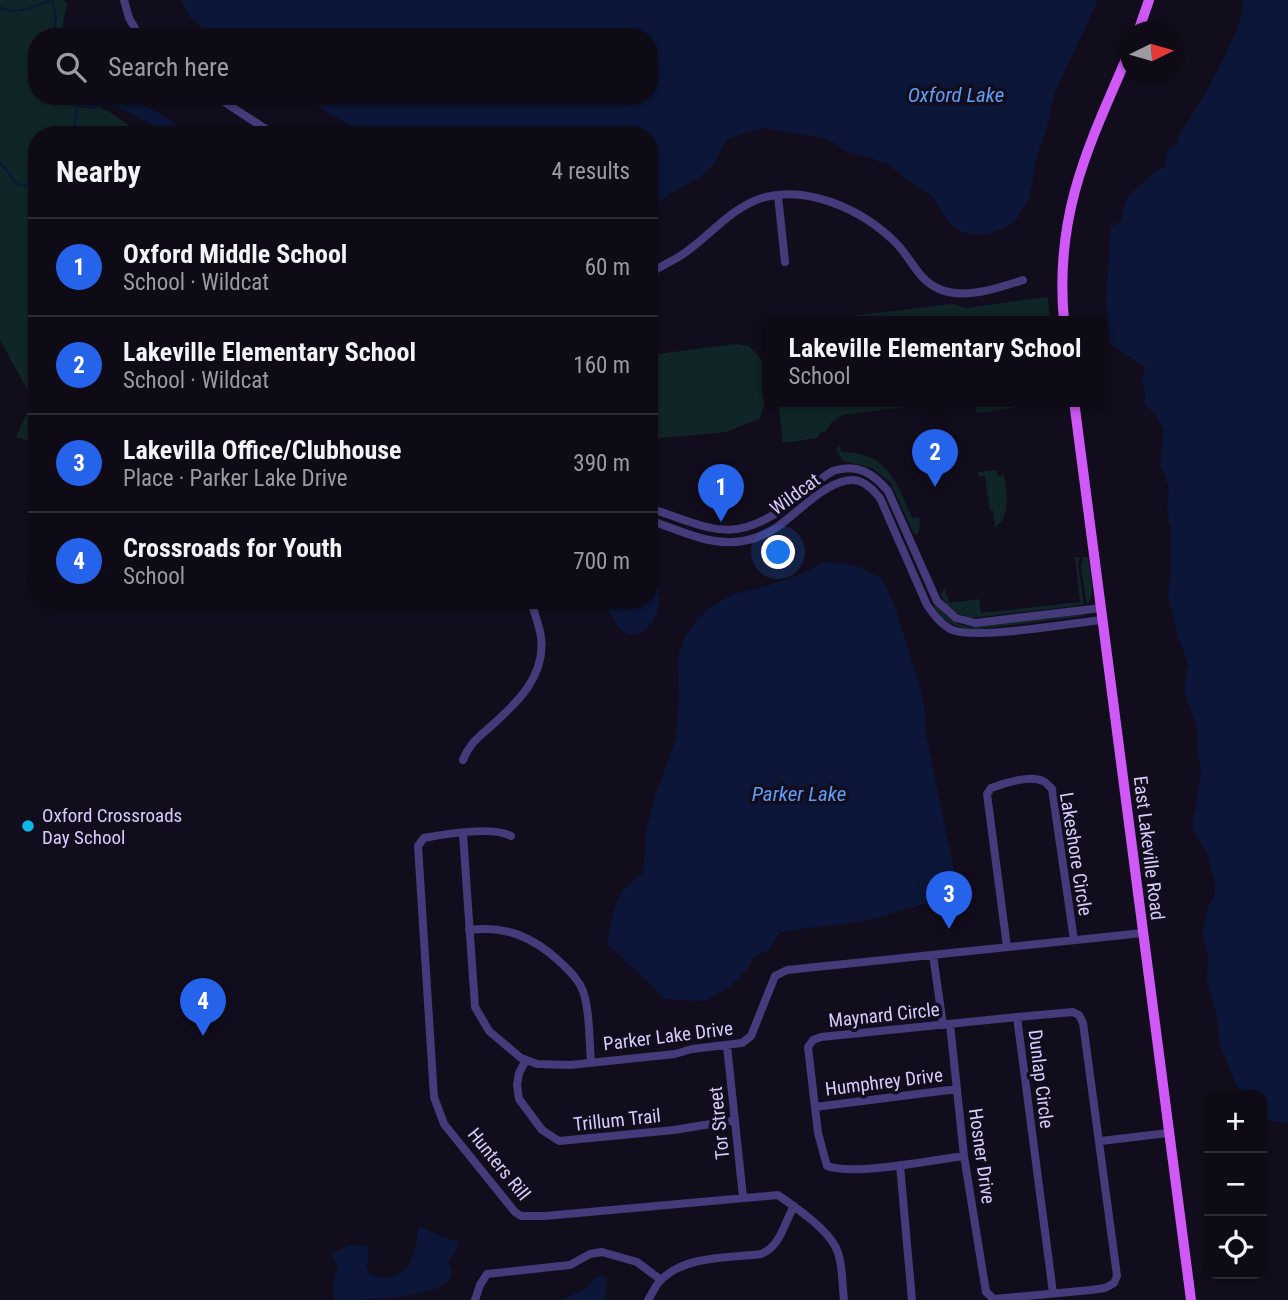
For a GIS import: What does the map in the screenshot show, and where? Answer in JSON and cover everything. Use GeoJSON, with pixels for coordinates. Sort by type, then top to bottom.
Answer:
{"type":"FeatureCollection","features":[{"type":"Feature","properties":{"kind":"main road"},"geometry":{"type":"LineString","coordinates":[[1142,21],[1149,0]]}},
{"type":"Feature","properties":{"kind":"main road"},"geometry":{"type":"LineString","coordinates":[[1064,316],[1064,250],[1075,187],[1090,142],[1120,74]]}},
{"type":"Feature","properties":{"kind":"main road","name":"East Lakeville Road"},"geometry":{"type":"LineString","coordinates":[[1075,407],[1192,1300]]}},
{"type":"Feature","properties":{"kind":"street"},"geometry":{"type":"LineString","coordinates":[[124,0],[134,28]]}},
{"type":"Feature","properties":{"kind":"street"},"geometry":{"type":"LineString","coordinates":[[229,105],[261,126]]}},
{"type":"Feature","properties":{"kind":"street"},"geometry":{"type":"LineString","coordinates":[[778,196],[785,262]]}},
{"type":"Feature","properties":{"kind":"street"},"geometry":{"type":"LineString","coordinates":[[658,268],[685,252],[743,206],[778,196],[814,198],[837,204],[864,217],[897,244],[925,279],[941,290],[981,291],[1023,280]]}},
{"type":"Feature","properties":{"kind":"street","name":"Wildcat"},"geometry":{"type":"LineString","coordinates":[[658,511],[701,526],[728,531],[743,529],[770,518],[834,471],[844,467],[863,470],[876,477],[888,491],[931,589],[945,610],[956,618],[975,623],[1102,614]]}},
{"type":"Feature","properties":{"kind":"street","name":"Wildcat"},"geometry":{"type":"LineString","coordinates":[[834,471],[839,483]]}},
{"type":"Feature","properties":{"kind":"street","name":"Wildcat"},"geometry":{"type":"LineString","coordinates":[[658,523],[697,537],[728,543],[744,541],[776,528],[830,486],[846,480],[859,481],[880,498],[922,594],[937,619],[950,629],[974,635],[1102,614]]}},
{"type":"Feature","properties":{"kind":"street"},"geometry":{"type":"LineString","coordinates":[[922,594],[931,589]]}},
{"type":"Feature","properties":{"kind":"street"},"geometry":{"type":"LineString","coordinates":[[463,760],[468,746],[519,700],[535,675],[541,655],[541,640],[533,609]]}},
{"type":"Feature","properties":{"kind":"street","name":"Lakeshore Circle"},"geometry":{"type":"LineString","coordinates":[[1007,947],[987,794],[991,788],[1000,785],[1030,780],[1043,781],[1052,789],[1074,940]]}},
{"type":"Feature","properties":{"kind":"street","name":"Hunters Rill"},"geometry":{"type":"LineString","coordinates":[[511,836],[491,830],[424,838],[418,846],[434,1097],[444,1124],[521,1216],[778,1195],[794,1206],[834,1245],[841,1271],[844,1300]]}},
{"type":"Feature","properties":{"kind":"street"},"geometry":{"type":"LineString","coordinates":[[463,834],[475,1007],[489,1031],[526,1060]]}},
{"type":"Feature","properties":{"kind":"street"},"geometry":{"type":"LineString","coordinates":[[469,930],[487,927],[508,930],[539,944],[570,971],[584,993],[592,1062]]}},
{"type":"Feature","properties":{"kind":"street","name":"Parker Lake Drive"},"geometry":{"type":"LineString","coordinates":[[526,1060],[551,1065],[592,1062],[742,1044],[751,1036],[769,988],[781,971],[1143,933]]}},
{"type":"Feature","properties":{"kind":"street","name":"Hosner Drive"},"geometry":{"type":"LineString","coordinates":[[933,955],[957,1089],[964,1156],[986,1292]]}},
{"type":"Feature","properties":{"kind":"street","name":"Dunlap Circle"},"geometry":{"type":"LineString","coordinates":[[986,1292],[994,1299],[1105,1288],[1114,1283],[1117,1276],[1086,1038],[1079,1015],[1073,1012],[1017,1017],[1053,1293]]}},
{"type":"Feature","properties":{"kind":"street","name":"Maynard Circle"},"geometry":{"type":"LineString","coordinates":[[964,1156],[837,1170],[827,1166],[818,1133],[808,1048],[813,1040],[849,1033],[1017,1017]]}},
{"type":"Feature","properties":{"kind":"street","name":"Tor Street"},"geometry":{"type":"LineString","coordinates":[[727,1046],[743,1197]]}},
{"type":"Feature","properties":{"kind":"street","name":"Trillum Trail"},"geometry":{"type":"LineString","coordinates":[[526,1060],[519,1073],[519,1099],[542,1130],[559,1141],[674,1130],[735,1120]]}},
{"type":"Feature","properties":{"kind":"street","name":"Humphrey Drive"},"geometry":{"type":"LineString","coordinates":[[815,1107],[957,1089]]}},
{"type":"Feature","properties":{"kind":"street"},"geometry":{"type":"LineString","coordinates":[[1101,1142],[1168,1133]]}},
{"type":"Feature","properties":{"kind":"street"},"geometry":{"type":"LineString","coordinates":[[900,1165],[912,1300]]}},
{"type":"Feature","properties":{"kind":"street"},"geometry":{"type":"LineString","coordinates":[[653,1299],[661,1280],[682,1266],[767,1252],[778,1241],[794,1206]]}},
{"type":"Feature","properties":{"kind":"street"},"geometry":{"type":"LineString","coordinates":[[475,1300],[480,1285],[488,1274],[570,1265],[595,1252],[626,1257],[661,1280]]}},
{"type":"Feature","properties":{"kind":"green space"},"geometry":{"type":"Polygon","coordinates":[[[0,0],[64,0],[67,4],[62,28],[28,28],[28,105],[94,105],[130,126],[28,126],[28,391],[0,340],[0,0]]]}},
{"type":"Feature","properties":{"kind":"green space"},"geometry":{"type":"Polygon","coordinates":[[[1045,297],[1048,298],[1050,316],[850,316],[952,304],[967,308],[1045,297]]]}},
{"type":"Feature","properties":{"kind":"green space"},"geometry":{"type":"Polygon","coordinates":[[[736,344],[749,346],[762,361],[763,407],[760,418],[727,432],[658,438],[658,354],[736,344]]]}},
{"type":"Feature","properties":{"kind":"green space"},"geometry":{"type":"Polygon","coordinates":[[[779,407],[905,407],[843,415],[833,421],[817,438],[783,443],[779,407]]]}},
{"type":"Feature","properties":{"kind":"green space"},"geometry":{"type":"Polygon","coordinates":[[[976,407],[1014,407],[1014,408],[976,413],[976,407]]]}},
{"type":"Feature","properties":{"kind":"green space"},"geometry":{"type":"Polygon","coordinates":[[[28,411],[28,440],[16,437],[28,411]]]}},
{"type":"Feature","properties":{"kind":"green space"},"geometry":{"type":"Polygon","coordinates":[[[840,446],[841,452],[869,457],[888,471],[912,518],[919,517],[918,535],[914,534],[890,482],[872,468],[843,461],[836,449],[840,446]]]}},
{"type":"Feature","properties":{"kind":"green space"},"geometry":{"type":"Polygon","coordinates":[[[996,470],[998,476],[1004,475],[1007,503],[1004,517],[995,528],[985,476],[978,476],[978,472],[996,470]]]}},
{"type":"Feature","properties":{"kind":"green space"},"geometry":{"type":"Polygon","coordinates":[[[1075,557],[1080,557],[1078,565],[1084,605],[971,618],[953,610],[941,595],[944,588],[950,603],[979,599],[981,613],[1080,602],[1075,557]]]}},
{"type":"Feature","properties":{"kind":"green space"},"geometry":{"type":"Polygon","coordinates":[[[1083,557],[1088,557],[1092,582],[1092,595],[1087,605],[1081,566],[1083,557]]]}},
{"type":"Feature","properties":{"kind":"green space"},"geometry":{"type":"Polygon","coordinates":[[[932,598],[952,620],[971,627],[1083,614],[1085,616],[970,630],[957,626],[940,615],[932,598]]]}},
{"type":"Feature","properties":{"kind":"water","name":"Oxford Lake"},"geometry":{"type":"Polygon","coordinates":[[[181,0],[1098,0],[1055,92],[1036,159],[1030,197],[1014,222],[1003,229],[983,235],[958,230],[948,221],[932,195],[907,180],[889,164],[843,150],[835,143],[819,137],[763,128],[727,139],[714,164],[699,178],[669,194],[658,203],[658,126],[351,126],[318,105],[658,105],[658,28],[202,28],[188,14],[181,0]]]}},
{"type":"Feature","properties":{"kind":"water"},"geometry":{"type":"Polygon","coordinates":[[[1242,0],[1288,0],[1288,1123],[1267,1120],[1267,1090],[1238,1090],[1220,1044],[1217,1016],[1207,981],[1208,954],[1202,932],[1208,907],[1215,895],[1215,884],[1208,856],[1192,828],[1201,771],[1198,730],[1184,691],[1188,664],[1168,596],[1171,572],[1171,525],[1168,523],[1167,509],[1169,486],[1160,464],[1164,430],[1157,417],[1144,403],[1142,382],[1145,367],[1110,344],[1106,301],[1111,227],[1121,221],[1126,199],[1164,167],[1169,148],[1177,144],[1180,133],[1208,88],[1238,26],[1242,0]]]}},
{"type":"Feature","properties":{"kind":"water"},"geometry":{"type":"Polygon","coordinates":[[[86,105],[104,105],[92,110],[83,107],[86,105]]]}},
{"type":"Feature","properties":{"kind":"water"},"geometry":{"type":"Polygon","coordinates":[[[110,105],[143,105],[177,126],[154,126],[110,105]]]}},
{"type":"Feature","properties":{"kind":"water","name":"Parker Lake"},"geometry":{"type":"Polygon","coordinates":[[[824,562],[853,565],[882,578],[896,609],[924,702],[926,734],[954,871],[943,893],[927,903],[866,921],[780,932],[769,950],[755,956],[731,986],[705,1001],[665,999],[607,943],[620,895],[643,875],[646,831],[656,793],[676,739],[678,659],[684,638],[706,610],[733,594],[802,574],[824,562]]]}},
{"type":"Feature","properties":{"kind":"water"},"geometry":{"type":"Polygon","coordinates":[[[608,609],[658,609],[652,623],[640,633],[626,633],[608,609]]]}},
{"type":"Feature","properties":{"kind":"water"},"geometry":{"type":"Polygon","coordinates":[[[421,1227],[458,1241],[455,1253],[448,1261],[452,1274],[445,1284],[410,1295],[334,1300],[333,1284],[338,1265],[331,1254],[350,1246],[364,1246],[369,1248],[369,1274],[391,1277],[406,1268],[411,1260],[417,1231],[421,1227]]]}},
{"type":"Feature","properties":{"kind":"water"},"geometry":{"type":"Polygon","coordinates":[[[607,1277],[605,1300],[561,1300],[586,1288],[593,1279],[607,1277]]]}},
{"type":"Feature","properties":{"kind":"waterway"},"geometry":{"type":"LineString","coordinates":[[0,7],[18,11],[50,0]]}},
{"type":"Feature","properties":{"kind":"waterway"},"geometry":{"type":"LineString","coordinates":[[52,0],[56,19],[54,28]]}},
{"type":"Feature","properties":{"kind":"waterway"},"geometry":{"type":"LineString","coordinates":[[72,105],[83,107]]}},
{"type":"Feature","properties":{"kind":"waterway"},"geometry":{"type":"LineString","coordinates":[[74,126],[77,107]]}},
{"type":"Feature","properties":{"kind":"waterway"},"geometry":{"type":"LineString","coordinates":[[0,162],[17,184],[28,186]]}},
{"type":"Feature","properties":{"kind":"place","name":"Lakeville Elementary School"},"geometry":{"type":"Point","coordinates":[935,487]}},
{"type":"Feature","properties":{"kind":"place","name":"Oxford Middle School"},"geometry":{"type":"Point","coordinates":[721,522]}},
{"type":"Feature","properties":{"kind":"place","name":"Oxford Crossroads Day School"},"geometry":{"type":"Point","coordinates":[28,826]}},
{"type":"Feature","properties":{"kind":"place","name":"Lakevilla Office/Clubhouse"},"geometry":{"type":"Point","coordinates":[949,929]}},
{"type":"Feature","properties":{"kind":"place","name":"Crossroads for Youth"},"geometry":{"type":"Point","coordinates":[203,1036]}}]}
